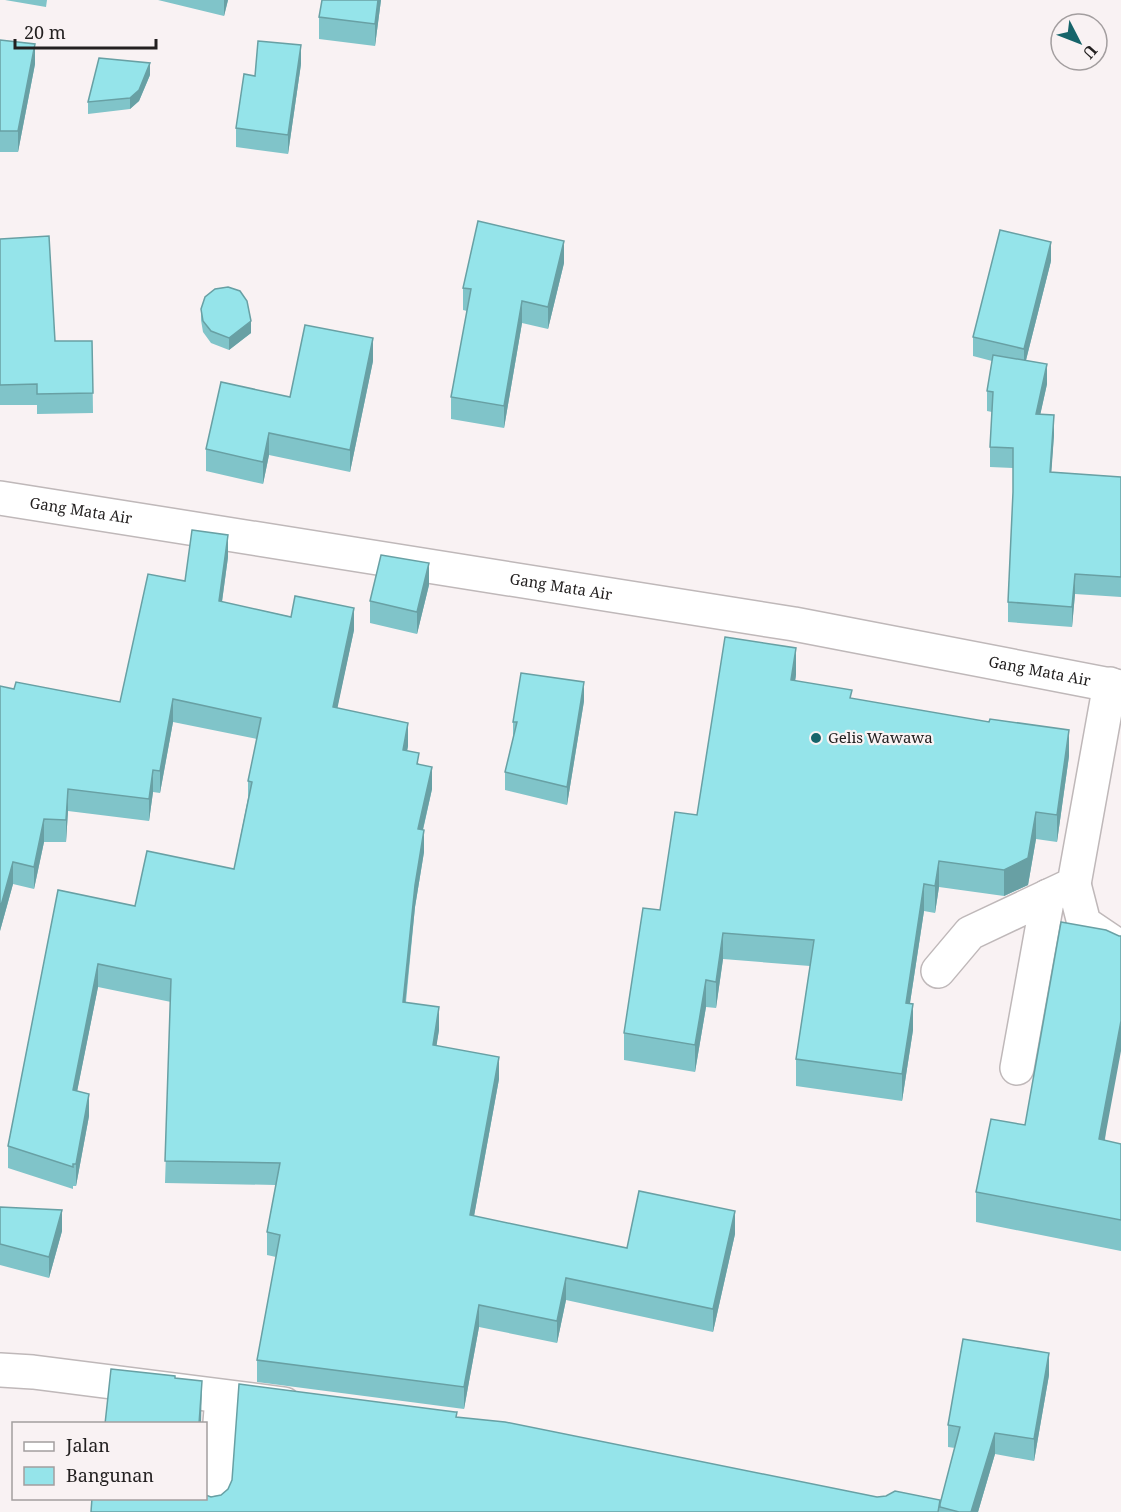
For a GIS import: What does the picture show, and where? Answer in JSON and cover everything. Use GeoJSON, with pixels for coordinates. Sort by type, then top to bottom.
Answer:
{"type":"FeatureCollection","features":[{"type":"Feature","properties":{"kind":"street","name":"Gang Mata Air"},"geometry":{"type":"LineString","coordinates":[[0,498],[794,624],[1116,685]]}},
{"type":"Feature","properties":{"kind":"street"},"geometry":{"type":"LineString","coordinates":[[1017,1068],[1061,890],[1116,685]]}},
{"type":"Feature","properties":{"kind":"street"},"geometry":{"type":"LineString","coordinates":[[1061,890],[1084,923],[1121,948]]}},
{"type":"Feature","properties":{"kind":"street"},"geometry":{"type":"LineString","coordinates":[[938,971],[970,933],[1061,890]]}},
{"type":"Feature","properties":{"kind":"street"},"geometry":{"type":"LineString","coordinates":[[0,1370],[33,1372],[316,1408]]}},
{"type":"Feature","properties":{"kind":"street"},"geometry":{"type":"LineString","coordinates":[[213,1512],[222,1396]]}},
{"type":"Feature","properties":{"kind":"building"},"geometry":{"type":"Polygon","coordinates":[[[322,0],[378,0],[375,24],[319,17],[322,0]]]}},
{"type":"Feature","properties":{"kind":"building"},"geometry":{"type":"Polygon","coordinates":[[[0,40],[35,44],[18,131],[0,131],[0,40]]]}},
{"type":"Feature","properties":{"kind":"building"},"geometry":{"type":"Polygon","coordinates":[[[258,41],[301,45],[288,135],[236,128],[244,74],[255,76],[258,41]]]}},
{"type":"Feature","properties":{"kind":"building"},"geometry":{"type":"Polygon","coordinates":[[[99,58],[150,63],[139,90],[130,98],[88,102],[99,58]]]}},
{"type":"Feature","properties":{"kind":"building"},"geometry":{"type":"Polygon","coordinates":[[[478,221],[564,241],[548,307],[522,301],[504,406],[451,397],[471,289],[463,288],[478,221]]]}},
{"type":"Feature","properties":{"kind":"building"},"geometry":{"type":"Polygon","coordinates":[[[1000,230],[1051,242],[1024,349],[973,337],[1000,230]]]}},
{"type":"Feature","properties":{"kind":"building"},"geometry":{"type":"Polygon","coordinates":[[[49,236],[55,341],[92,341],[93,393],[37,394],[37,384],[0,385],[0,239],[49,236]]]}},
{"type":"Feature","properties":{"kind":"building"},"geometry":{"type":"Polygon","coordinates":[[[228,287],[240,291],[247,301],[251,321],[229,338],[211,331],[203,321],[201,309],[205,297],[215,289],[228,287]]]}},
{"type":"Feature","properties":{"kind":"building"},"geometry":{"type":"Polygon","coordinates":[[[305,325],[373,338],[350,450],[269,433],[263,462],[206,449],[221,382],[290,397],[305,325]]]}},
{"type":"Feature","properties":{"kind":"building"},"geometry":{"type":"Polygon","coordinates":[[[993,355],[1047,364],[1036,414],[1054,415],[1050,472],[1121,477],[1121,577],[1075,574],[1072,607],[1008,602],[1013,448],[990,447],[993,392],[987,391],[993,355]]]}},
{"type":"Feature","properties":{"kind":"building"},"geometry":{"type":"Polygon","coordinates":[[[192,530],[228,535],[219,601],[291,617],[295,596],[354,608],[333,707],[408,723],[403,750],[419,753],[417,764],[432,767],[418,829],[424,830],[415,885],[403,1002],[439,1007],[433,1045],[499,1057],[470,1215],[627,1248],[639,1191],[735,1211],[713,1309],[566,1278],[557,1321],[479,1305],[464,1387],[257,1360],[280,1235],[267,1232],[280,1163],[165,1161],[171,979],[98,964],[73,1090],[89,1094],[76,1164],[73,1164],[73,1167],[8,1146],[58,890],[135,906],[147,851],[234,869],[252,782],[248,781],[261,718],[173,699],[160,771],[153,770],[149,799],[68,789],[66,820],[44,819],[34,867],[13,862],[0,909],[0,686],[14,689],[16,682],[120,702],[148,574],[185,581],[192,530]]]}},
{"type":"Feature","properties":{"kind":"building"},"geometry":{"type":"Polygon","coordinates":[[[381,555],[429,563],[417,612],[370,601],[381,555]]]}},
{"type":"Feature","properties":{"kind":"building"},"geometry":{"type":"Polygon","coordinates":[[[725,637],[796,648],[791,680],[852,690],[850,698],[989,722],[990,719],[1069,730],[1057,815],[1036,812],[1028,858],[1004,870],[939,861],[935,886],[924,884],[906,1003],[913,1004],[902,1074],[796,1059],[814,940],[723,933],[716,982],[706,980],[695,1045],[624,1033],[643,908],[660,910],[675,812],[697,815],[725,637]]]}},
{"type":"Feature","properties":{"kind":"building"},"geometry":{"type":"Polygon","coordinates":[[[521,673],[584,682],[567,787],[505,772],[517,722],[513,722],[521,673]]]}},
{"type":"Feature","properties":{"kind":"building"},"geometry":{"type":"Polygon","coordinates":[[[1061,922],[1106,930],[1121,936],[1121,1021],[1099,1139],[1121,1144],[1121,1220],[976,1192],[991,1119],[1025,1125],[1061,922]]]}},
{"type":"Feature","properties":{"kind":"building"},"geometry":{"type":"Polygon","coordinates":[[[0,1207],[62,1210],[49,1257],[0,1244],[0,1207]]]}},
{"type":"Feature","properties":{"kind":"building"},"geometry":{"type":"Polygon","coordinates":[[[963,1339],[1049,1353],[1034,1439],[995,1433],[971,1512],[959,1512],[940,1507],[960,1427],[948,1425],[963,1339]]]}},
{"type":"Feature","properties":{"kind":"building"},"geometry":{"type":"Polygon","coordinates":[[[111,1369],[202,1381],[199,1422],[105,1422],[111,1369]]]}},
{"type":"Feature","properties":{"kind":"building"},"geometry":{"type":"Polygon","coordinates":[[[239,1384],[457,1412],[456,1417],[505,1422],[877,1497],[886,1496],[895,1491],[940,1500],[938,1512],[91,1512],[92,1500],[207,1500],[207,1495],[221,1495],[228,1489],[232,1480],[239,1384]]]}},
{"type":"Feature","properties":{"kind":"place","name":"Gelis Wawawa"},"geometry":{"type":"Point","coordinates":[816,738]}}]}
